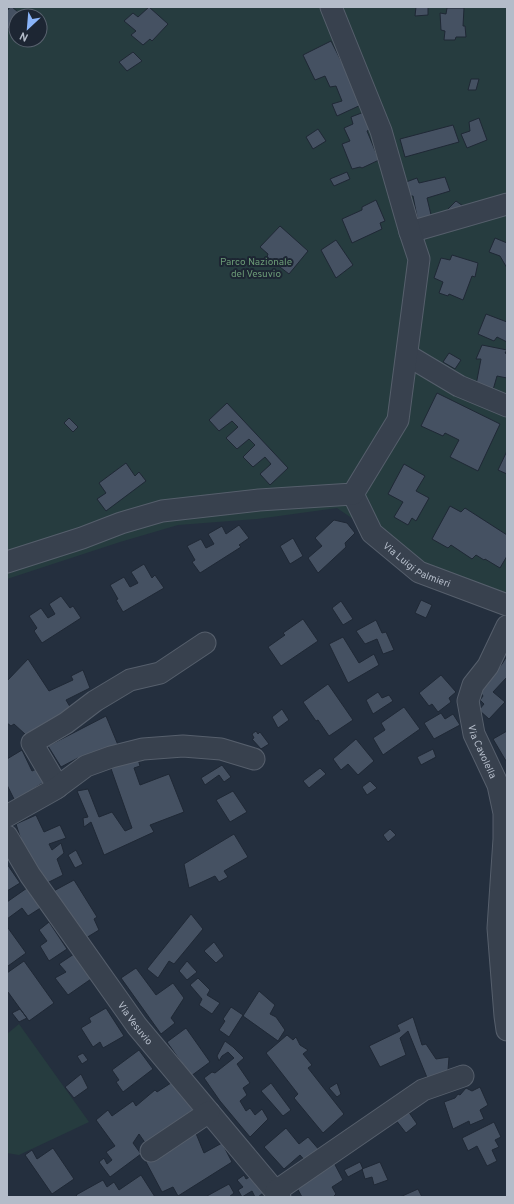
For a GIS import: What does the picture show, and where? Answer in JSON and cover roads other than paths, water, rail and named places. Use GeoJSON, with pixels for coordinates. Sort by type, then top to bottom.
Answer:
{"type":"FeatureCollection","features":[{"type":"Feature","properties":{"kind":"street"},"geometry":{"type":"LineString","coordinates":[[8,560],[82,538],[121,523],[162,511],[259,500],[353,494],[398,420],[419,259],[381,131],[331,7]]}},
{"type":"Feature","properties":{"kind":"street"},"geometry":{"type":"LineString","coordinates":[[410,232],[507,204]]}},
{"type":"Feature","properties":{"kind":"street"},"geometry":{"type":"LineString","coordinates":[[407,355],[459,386],[507,406]]}},
{"type":"Feature","properties":{"kind":"street","name":"Via Luigi Palmieri"},"geometry":{"type":"LineString","coordinates":[[353,494],[372,532],[419,572],[507,605]]}},
{"type":"Feature","properties":{"kind":"street","name":"Via Cavolella"},"geometry":{"type":"LineString","coordinates":[[507,626],[488,666],[473,685],[468,701],[474,734],[498,786],[504,813],[504,839],[498,928],[504,1016],[507,1030]]}},
{"type":"Feature","properties":{"kind":"street"},"geometry":{"type":"LineString","coordinates":[[58,787],[32,743],[66,723],[95,701],[130,680],[160,673],[206,642]]}},
{"type":"Feature","properties":{"kind":"street"},"geometry":{"type":"LineString","coordinates":[[7,816],[58,787],[86,766],[111,757],[143,749],[183,746],[221,749],[254,759]]}},
{"type":"Feature","properties":{"kind":"street","name":"Via Vesuvio"},"geometry":{"type":"LineString","coordinates":[[7,836],[30,875],[137,1026],[278,1194]]}},
{"type":"Feature","properties":{"kind":"street"},"geometry":{"type":"LineString","coordinates":[[278,1194],[423,1090],[463,1076]]}},
{"type":"Feature","properties":{"kind":"street"},"geometry":{"type":"LineString","coordinates":[[151,1152],[209,1112]]}},
{"type":"Feature","properties":{"kind":"park label","name":"Parco Nazionale del Vesuvio"},"geometry":{"type":"Point","coordinates":[256,266]}}]}
